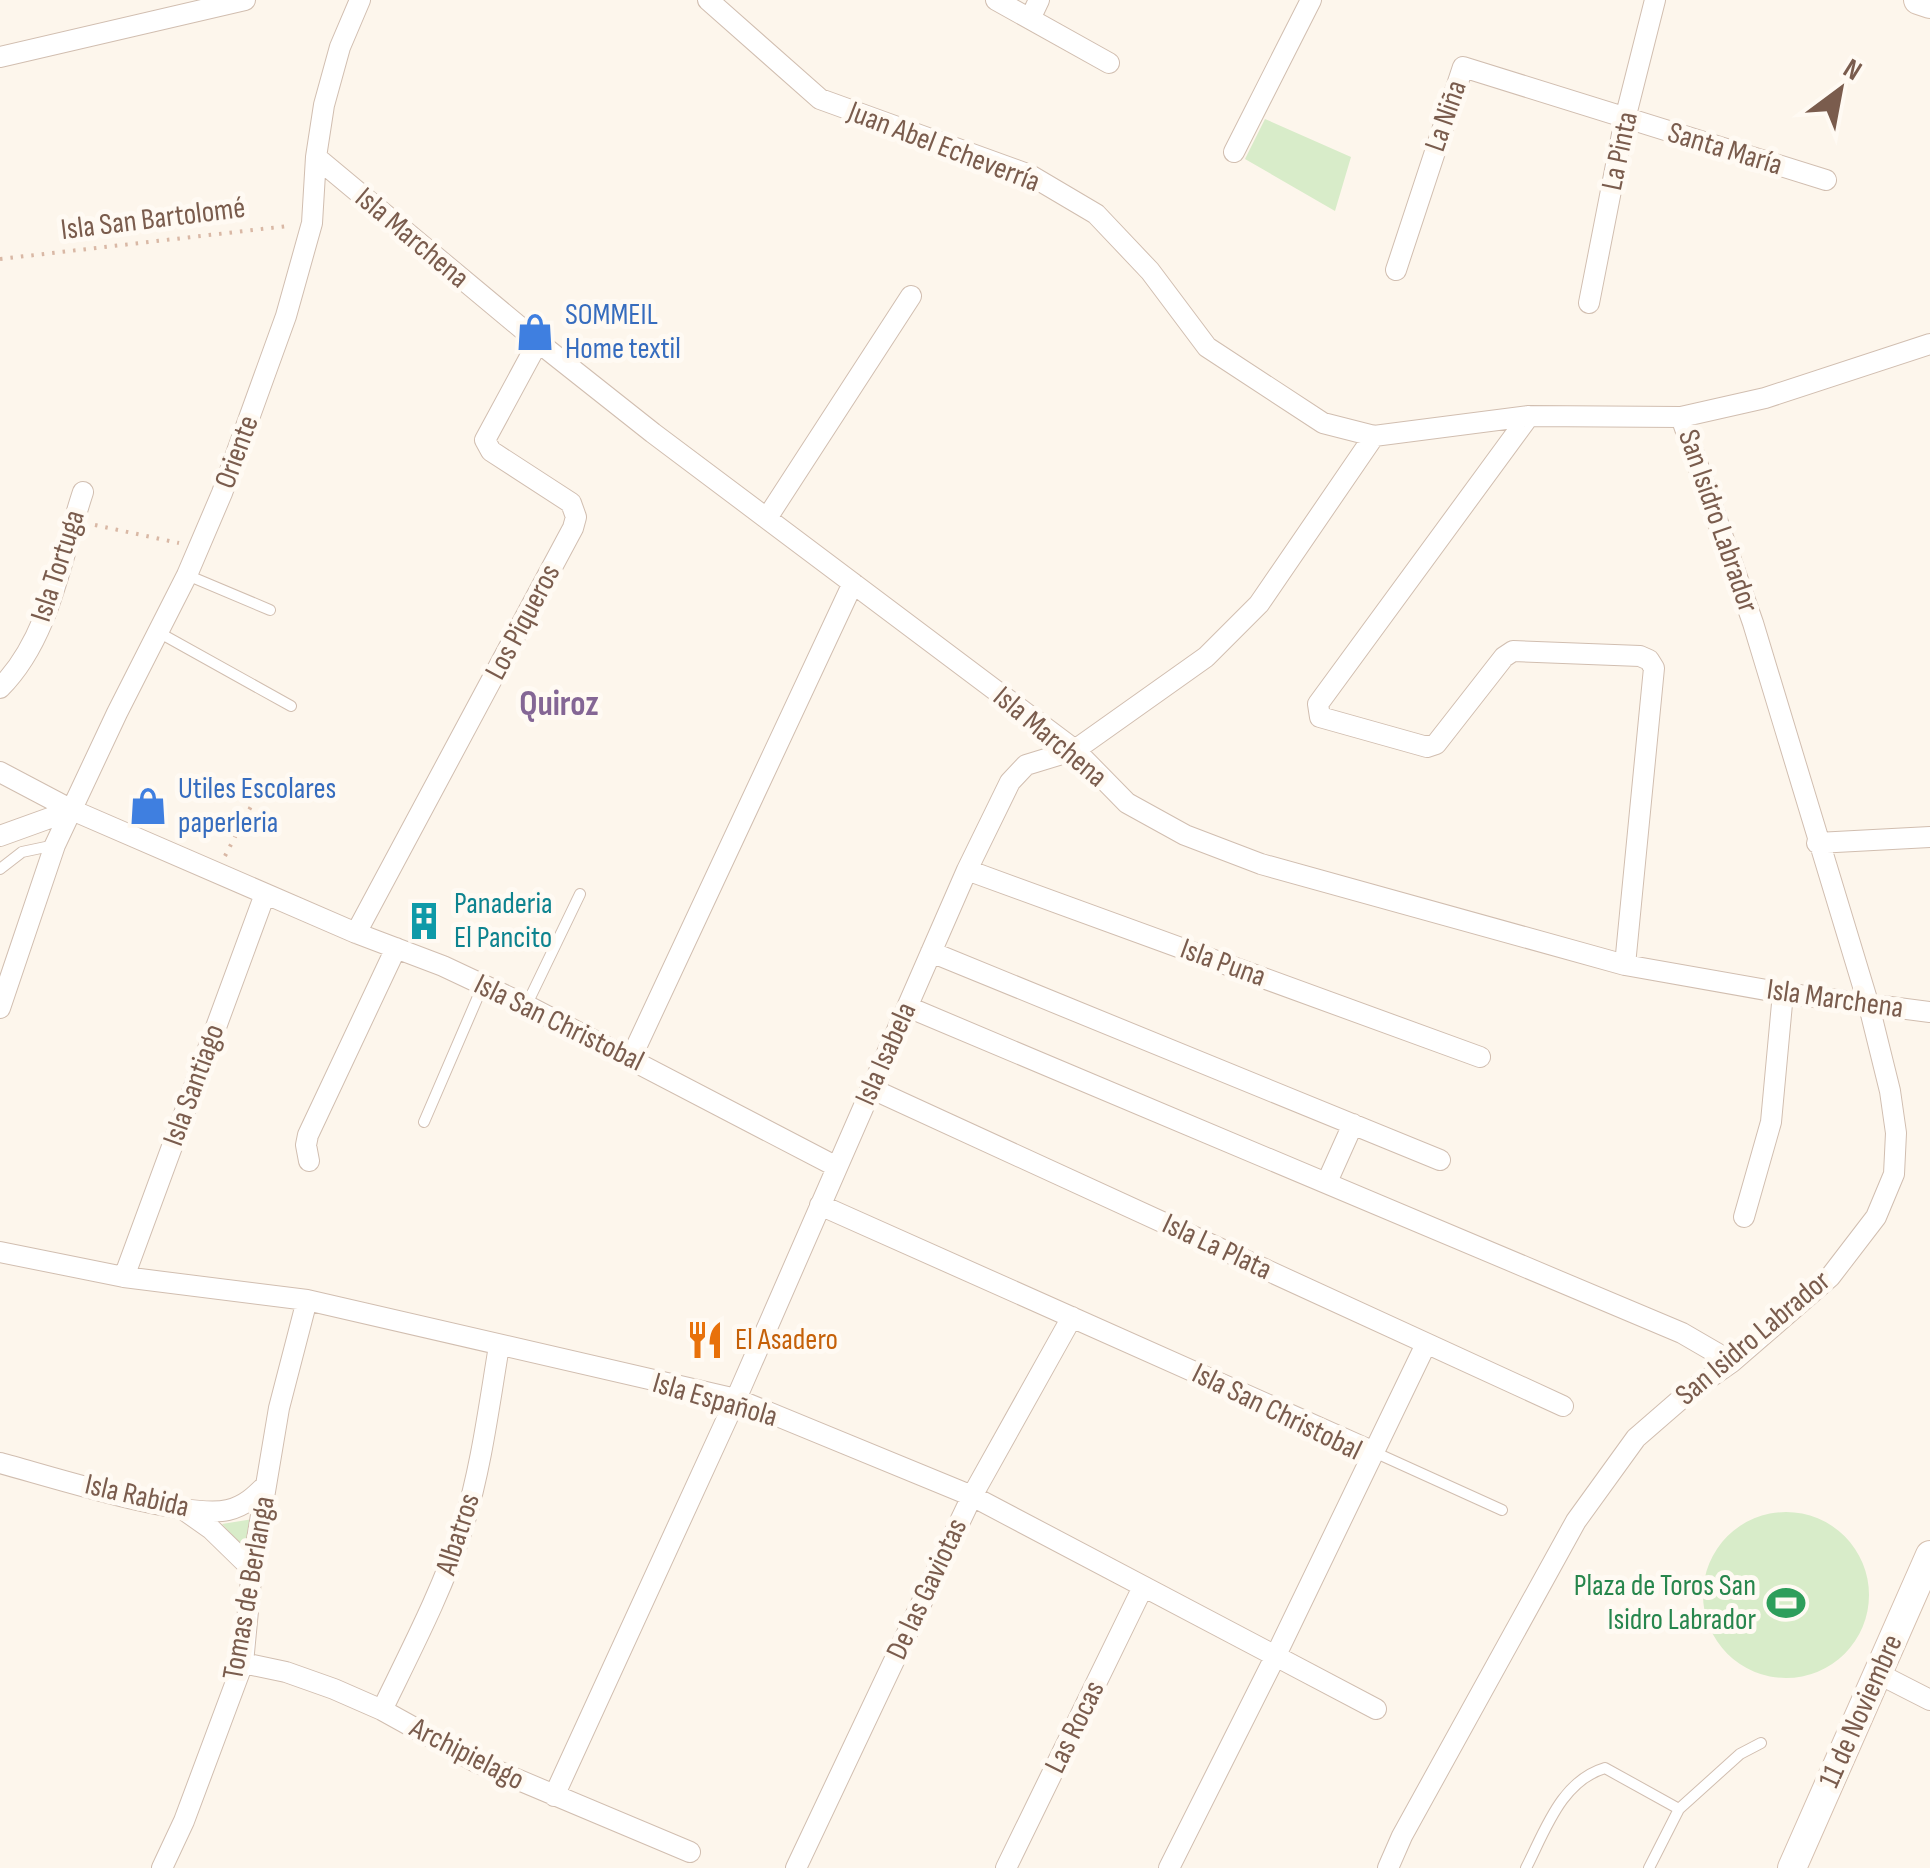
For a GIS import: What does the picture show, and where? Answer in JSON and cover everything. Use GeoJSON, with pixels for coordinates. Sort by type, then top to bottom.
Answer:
{"type":"FeatureCollection","features":[{"type":"Feature","properties":{"kind":"street"},"geometry":{"type":"LineString","coordinates":[[0,56],[246,0]]}},
{"type":"Feature","properties":{"kind":"street","name":"Oriente"},"geometry":{"type":"LineString","coordinates":[[0,1008],[56,845],[187,576],[222,493],[286,316],[312,224],[324,104],[340,46],[360,0]]}},
{"type":"Feature","properties":{"kind":"street","name":"Juan Abel Echeverría"},"geometry":{"type":"LineString","coordinates":[[708,0],[820,99],[1030,175],[1096,214],[1150,271],[1206,347],[1323,423],[1374,436],[1529,416],[1681,417],[1817,382],[1930,344]]}},
{"type":"Feature","properties":{"kind":"street"},"geometry":{"type":"LineString","coordinates":[[996,0],[1034,9],[1109,63]]}},
{"type":"Feature","properties":{"kind":"street"},"geometry":{"type":"LineString","coordinates":[[1234,152],[1311,0]]}},
{"type":"Feature","properties":{"kind":"street","name":"La Pinta"},"geometry":{"type":"LineString","coordinates":[[1589,302],[1625,119],[1655,0]]}},
{"type":"Feature","properties":{"kind":"street"},"geometry":{"type":"LineString","coordinates":[[1918,0],[1930,4]]}},
{"type":"Feature","properties":{"kind":"street","name":"La Niña"},"geometry":{"type":"LineString","coordinates":[[1396,270],[1463,67],[1625,119]]}},
{"type":"Feature","properties":{"kind":"street","name":"Santa María"},"geometry":{"type":"LineString","coordinates":[[1625,119],[1826,180]]}},
{"type":"Feature","properties":{"kind":"street","name":"Isla Marchena"},"geometry":{"type":"LineString","coordinates":[[316,157],[538,342],[1075,750],[1127,803],[1185,835],[1261,864],[1625,964],[1784,993],[1930,1012]]}},
{"type":"Feature","properties":{"kind":"street"},"geometry":{"type":"LineString","coordinates":[[767,518],[911,296]]}},
{"type":"Feature","properties":{"kind":"street","name":"Los Piqueros"},"geometry":{"type":"LineString","coordinates":[[356,933],[576,517],[571,502],[491,451],[485,440],[538,342]]}},
{"type":"Feature","properties":{"kind":"street"},"geometry":{"type":"LineString","coordinates":[[1529,416],[1318,704],[1317,711],[1320,717],[1432,746],[1504,657],[1514,651],[1640,656],[1649,660],[1654,668],[1625,964]]}},
{"type":"Feature","properties":{"kind":"street","name":"San Isidro Labrador"},"geometry":{"type":"LineString","coordinates":[[1388,1868],[1576,1522],[1636,1438],[1688,1392],[1732,1362],[1830,1276],[1876,1216],[1894,1174],[1896,1133],[1892,1105],[1869,1006],[1754,623],[1681,417]]}},
{"type":"Feature","properties":{"kind":"street","name":"Isla Isabela"},"geometry":{"type":"LineString","coordinates":[[554,1796],[736,1399],[966,870],[1010,782],[1026,765],[1075,750],[1206,657],[1238,628],[1259,604],[1374,436]]}},
{"type":"Feature","properties":{"kind":"street","name":"Isla Tortuga"},"geometry":{"type":"LineString","coordinates":[[0,688],[17,671],[44,616],[82,492]]}},
{"type":"Feature","properties":{"kind":"street"},"geometry":{"type":"LineString","coordinates":[[630,1058],[853,583]]}},
{"type":"Feature","properties":{"kind":"street","name":"Isla San Christobal"},"geometry":{"type":"LineString","coordinates":[[0,772],[72,810],[526,1005],[836,1166]]}},
{"type":"Feature","properties":{"kind":"street"},"geometry":{"type":"LineString","coordinates":[[0,836],[72,810]]}},
{"type":"Feature","properties":{"kind":"street"},"geometry":{"type":"LineString","coordinates":[[1818,843],[1930,837]]}},
{"type":"Feature","properties":{"kind":"street","name":"Isla Puna"},"geometry":{"type":"LineString","coordinates":[[966,870],[1480,1057]]}},
{"type":"Feature","properties":{"kind":"street","name":"Isla Santiago"},"geometry":{"type":"LineString","coordinates":[[124,1276],[265,894]]}},
{"type":"Feature","properties":{"kind":"street"},"geometry":{"type":"LineString","coordinates":[[309,1161],[308,1136],[396,948]]}},
{"type":"Feature","properties":{"kind":"street"},"geometry":{"type":"LineString","coordinates":[[931,952],[1440,1160]]}},
{"type":"Feature","properties":{"kind":"street"},"geometry":{"type":"LineString","coordinates":[[1744,1216],[1771,1122],[1784,993]]}},
{"type":"Feature","properties":{"kind":"street"},"geometry":{"type":"LineString","coordinates":[[908,1007],[1682,1333],[1732,1362]]}},
{"type":"Feature","properties":{"kind":"street","name":"Isla La Plata"},"geometry":{"type":"LineString","coordinates":[[870,1088],[1563,1406]]}},
{"type":"Feature","properties":{"kind":"street"},"geometry":{"type":"LineString","coordinates":[[1327,1182],[1352,1124]]}},
{"type":"Feature","properties":{"kind":"street","name":"Isla San Christobal"},"geometry":{"type":"LineString","coordinates":[[820,1205],[1374,1452],[1276,1657],[1168,1868]]}},
{"type":"Feature","properties":{"kind":"street","name":"Isla Española"},"geometry":{"type":"LineString","coordinates":[[0,1252],[124,1276],[306,1300],[736,1399],[972,1496],[1376,1709]]}},
{"type":"Feature","properties":{"kind":"street","name":"Tomas de Berlanga"},"geometry":{"type":"LineString","coordinates":[[162,1868],[184,1821],[243,1663],[252,1569],[279,1408],[306,1300]]}},
{"type":"Feature","properties":{"kind":"street","name":"De las Gaviotas"},"geometry":{"type":"LineString","coordinates":[[796,1868],[972,1496],[1072,1318]]}},
{"type":"Feature","properties":{"kind":"street"},"geometry":{"type":"LineString","coordinates":[[1374,1452],[1426,1344]]}},
{"type":"Feature","properties":{"kind":"street","name":"Albatros"},"geometry":{"type":"LineString","coordinates":[[382,1710],[446,1576],[464,1524],[477,1476],[499,1346]]}},
{"type":"Feature","properties":{"kind":"street","name":"Isla Rabida"},"geometry":{"type":"LineString","coordinates":[[0,1463],[182,1509],[217,1512],[248,1502],[266,1485]]}},
{"type":"Feature","properties":{"kind":"street"},"geometry":{"type":"LineString","coordinates":[[182,1509],[211,1529],[252,1569]]}},
{"type":"Feature","properties":{"kind":"street","name":"11 de Noviembre"},"geometry":{"type":"LineString","coordinates":[[1792,1868],[1928,1565]]}},
{"type":"Feature","properties":{"kind":"street","name":"Las Rocas"},"geometry":{"type":"LineString","coordinates":[[1006,1868],[1144,1587]]}},
{"type":"Feature","properties":{"kind":"street","name":"Archipielago"},"geometry":{"type":"LineString","coordinates":[[243,1663],[286,1672],[382,1710],[476,1762],[690,1852]]}},
{"type":"Feature","properties":{"kind":"street"},"geometry":{"type":"LineString","coordinates":[[1877,1673],[1930,1700]]}},
{"type":"Feature","properties":{"kind":"lane"},"geometry":{"type":"LineString","coordinates":[[187,576],[270,610]]}},
{"type":"Feature","properties":{"kind":"lane"},"geometry":{"type":"LineString","coordinates":[[158,632],[291,706]]}},
{"type":"Feature","properties":{"kind":"lane"},"geometry":{"type":"LineString","coordinates":[[0,869],[22,852],[56,845]]}},
{"type":"Feature","properties":{"kind":"lane"},"geometry":{"type":"LineString","coordinates":[[526,1005],[580,894]]}},
{"type":"Feature","properties":{"kind":"lane"},"geometry":{"type":"LineString","coordinates":[[424,1122],[483,985]]}},
{"type":"Feature","properties":{"kind":"lane"},"geometry":{"type":"LineString","coordinates":[[1374,1452],[1502,1510]]}},
{"type":"Feature","properties":{"kind":"lane"},"geometry":{"type":"LineString","coordinates":[[1649,1868],[1679,1809],[1740,1754],[1761,1743]]}},
{"type":"Feature","properties":{"kind":"lane"},"geometry":{"type":"LineString","coordinates":[[1526,1868],[1562,1798],[1597,1770],[1605,1768],[1679,1809]]}},
{"type":"Feature","properties":{"kind":"path","name":"Isla San Bartolomé"},"geometry":{"type":"LineString","coordinates":[[0,259],[312,224]]}},
{"type":"Feature","properties":{"kind":"path"},"geometry":{"type":"LineString","coordinates":[[74,520],[198,547]]}},
{"type":"Feature","properties":{"kind":"path"},"geometry":{"type":"LineString","coordinates":[[216,873],[260,790]]}},
{"type":"Feature","properties":{"kind":"green space"},"geometry":{"type":"Polygon","coordinates":[[[1265,119],[1351,157],[1335,211],[1245,159],[1265,119]]]}},
{"type":"Feature","properties":{"kind":"green space","name":"Plaza de Toros San Isidro Labrador"},"geometry":{"type":"Polygon","coordinates":[[[1786,1512],[1818,1518],[1845,1536],[1863,1563],[1869,1595],[1863,1627],[1845,1654],[1818,1672],[1786,1678],[1754,1672],[1727,1654],[1709,1627],[1703,1595],[1709,1563],[1727,1536],[1754,1518],[1786,1512]]]}},
{"type":"Feature","properties":{"kind":"green space"},"geometry":{"type":"Polygon","coordinates":[[[253,1519],[248,1552],[222,1524],[253,1519]]]}},
{"type":"Feature","properties":{"kind":"place","name":"SOMMEIL Home textil"},"geometry":{"type":"Point","coordinates":[535,332]}},
{"type":"Feature","properties":{"kind":"place","name":"Utiles Escolares paperleria"},"geometry":{"type":"Point","coordinates":[148,806]}},
{"type":"Feature","properties":{"kind":"place","name":"Panaderia El Pancito"},"geometry":{"type":"Point","coordinates":[424,921]}},
{"type":"Feature","properties":{"kind":"place","name":"El Asadero"},"geometry":{"type":"Point","coordinates":[705,1340]}},
{"type":"Feature","properties":{"kind":"place","name":"Plaza de Toros San Isidro Labrador"},"geometry":{"type":"Point","coordinates":[1786,1603]}},
{"type":"Feature","properties":{"kind":"district","name":"Quiroz"},"geometry":{"type":"Point","coordinates":[559,704]}}]}
